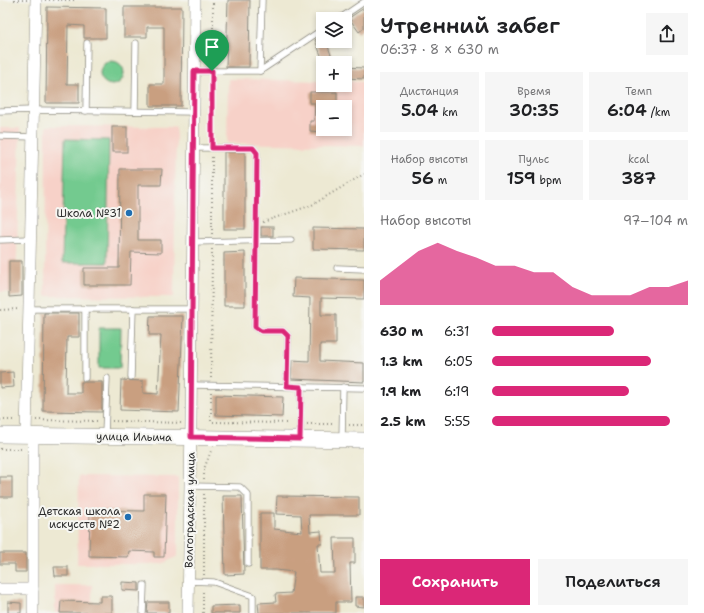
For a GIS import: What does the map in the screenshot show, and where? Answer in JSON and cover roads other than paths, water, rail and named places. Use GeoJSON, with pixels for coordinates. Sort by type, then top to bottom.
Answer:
{"type":"FeatureCollection","features":[{"type":"Feature","properties":{"kind":"street"},"geometry":{"type":"LineString","coordinates":[[33,613],[29,435],[29,309],[36,0]]}},
{"type":"Feature","properties":{"kind":"street","name":"Волгоградская улица"},"geometry":{"type":"LineString","coordinates":[[188,613],[192,385],[195,0]]}},
{"type":"Feature","properties":{"kind":"street","name":"улица Ильича"},"geometry":{"type":"LineString","coordinates":[[0,434],[300,439],[342,432],[364,440]]}},
{"type":"Feature","properties":{"kind":"street"},"geometry":{"type":"LineString","coordinates":[[0,589],[33,589]]}},
{"type":"Feature","properties":{"kind":"lane"},"geometry":{"type":"LineString","coordinates":[[260,71],[262,0]]}},
{"type":"Feature","properties":{"kind":"lane"},"geometry":{"type":"LineString","coordinates":[[349,12],[364,2]]}},
{"type":"Feature","properties":{"kind":"lane"},"geometry":{"type":"LineString","coordinates":[[194,71],[260,71],[316,34]]}},
{"type":"Feature","properties":{"kind":"lane"},"geometry":{"type":"LineString","coordinates":[[86,111],[87,43]]}},
{"type":"Feature","properties":{"kind":"lane"},"geometry":{"type":"LineString","coordinates":[[135,111],[136,43]]}},
{"type":"Feature","properties":{"kind":"lane"},"geometry":{"type":"LineString","coordinates":[[0,111],[194,112]]}},
{"type":"Feature","properties":{"kind":"lane"},"geometry":{"type":"LineString","coordinates":[[0,136],[33,137]]}},
{"type":"Feature","properties":{"kind":"lane"},"geometry":{"type":"LineString","coordinates":[[194,148],[253,148],[257,153],[255,327],[261,331],[283,331],[288,336],[287,386]]}},
{"type":"Feature","properties":{"kind":"lane"},"geometry":{"type":"LineString","coordinates":[[0,240],[30,239]]}},
{"type":"Feature","properties":{"kind":"lane"},"geometry":{"type":"LineString","coordinates":[[193,242],[291,240]]}},
{"type":"Feature","properties":{"kind":"lane"},"geometry":{"type":"LineString","coordinates":[[337,268],[364,269]]}},
{"type":"Feature","properties":{"kind":"lane"},"geometry":{"type":"LineString","coordinates":[[29,309],[192,309]]}},
{"type":"Feature","properties":{"kind":"lane"},"geometry":{"type":"LineString","coordinates":[[85,309],[85,378]]}},
{"type":"Feature","properties":{"kind":"lane"},"geometry":{"type":"LineString","coordinates":[[132,377],[133,309]]}},
{"type":"Feature","properties":{"kind":"lane"},"geometry":{"type":"LineString","coordinates":[[105,436],[107,378]]}},
{"type":"Feature","properties":{"kind":"lane"},"geometry":{"type":"LineString","coordinates":[[192,385],[364,388]]}},
{"type":"Feature","properties":{"kind":"lane"},"geometry":{"type":"LineString","coordinates":[[300,439],[301,387]]}},
{"type":"Feature","properties":{"kind":"lane"},"geometry":{"type":"LineString","coordinates":[[342,432],[343,387]]}},
{"type":"Feature","properties":{"kind":"lane"},"geometry":{"type":"LineString","coordinates":[[190,486],[240,487],[248,494],[248,564]]}},
{"type":"Feature","properties":{"kind":"lane"},"geometry":{"type":"LineString","coordinates":[[189,581],[214,582],[253,596],[253,613]]}},
{"type":"Feature","properties":{"kind":"lane"},"geometry":{"type":"LineString","coordinates":[[143,613],[144,585]]}},
{"type":"Feature","properties":{"kind":"place","name":"Школа №31"},"geometry":{"type":"Point","coordinates":[129,213]}},
{"type":"Feature","properties":{"kind":"place","name":"Детская школа искусств №2"},"geometry":{"type":"Point","coordinates":[128,517]}}]}
